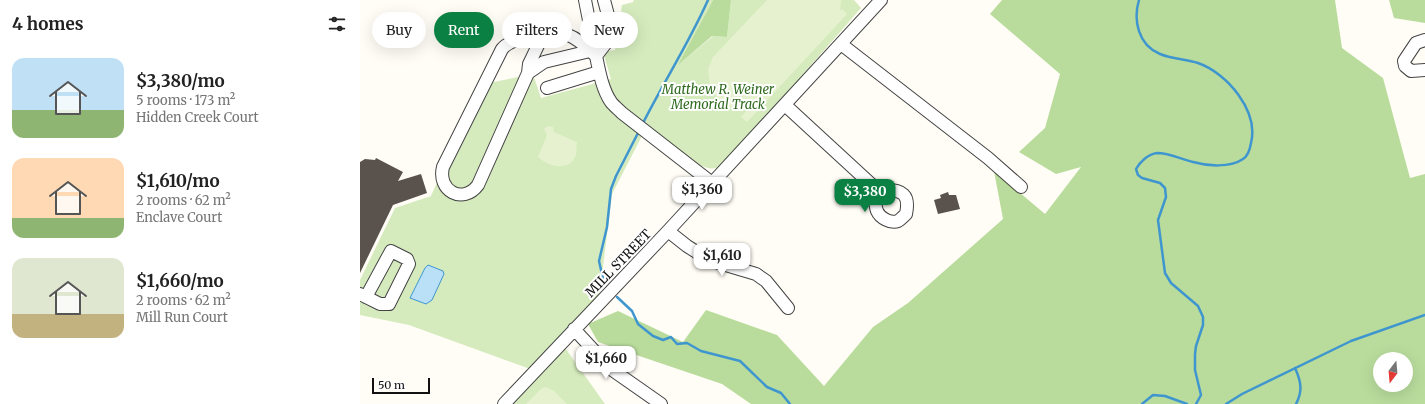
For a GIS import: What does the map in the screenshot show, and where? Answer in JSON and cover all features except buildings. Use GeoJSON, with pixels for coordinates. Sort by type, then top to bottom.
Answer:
{"type":"FeatureCollection","features":[{"type":"Feature","properties":{"kind":"street"},"geometry":{"type":"LineString","coordinates":[[585,0],[593,53],[610,101],[641,128],[712,183]]}},
{"type":"Feature","properties":{"kind":"street"},"geometry":{"type":"LineString","coordinates":[[528,73],[544,62],[593,53],[613,34],[604,0]]}},
{"type":"Feature","properties":{"kind":"street","name":"MILL STREET"},"geometry":{"type":"LineString","coordinates":[[504,404],[668,231],[881,0]]}},
{"type":"Feature","properties":{"kind":"street"},"geometry":{"type":"LineString","coordinates":[[572,37],[593,53]]}},
{"type":"Feature","properties":{"kind":"street"},"geometry":{"type":"LineString","coordinates":[[1425,40],[1416,43],[1404,61],[1405,66],[1411,71],[1425,70]]}},
{"type":"Feature","properties":{"kind":"street"},"geometry":{"type":"LineString","coordinates":[[841,44],[988,158],[1021,187]]}},
{"type":"Feature","properties":{"kind":"street"},"geometry":{"type":"LineString","coordinates":[[503,48],[442,167],[442,180],[448,190],[461,194],[468,194],[478,185],[528,73],[529,64],[537,48]]}},
{"type":"Feature","properties":{"kind":"street"},"geometry":{"type":"LineString","coordinates":[[547,88],[599,72]]}},
{"type":"Feature","properties":{"kind":"street"},"geometry":{"type":"LineString","coordinates":[[785,105],[873,186]]}},
{"type":"Feature","properties":{"kind":"street"},"geometry":{"type":"LineString","coordinates":[[668,231],[687,246],[709,260],[756,274],[766,281],[788,308]]}},
{"type":"Feature","properties":{"kind":"street"},"geometry":{"type":"LineString","coordinates":[[574,329],[611,369],[661,404]]}},
{"type":"Feature","properties":{"kind":"green space","name":"Matthew R. Weiner Memorial Track"},"geometry":{"type":"Polygon","coordinates":[[[634,0],[713,0],[679,64],[713,36],[727,37],[731,0],[854,0],[861,8],[723,166],[710,168],[698,164],[647,126],[612,194],[598,307],[563,345],[605,404],[505,404],[533,370],[409,325],[360,315],[360,280],[395,208],[431,196],[479,85],[533,74],[541,98],[611,79],[603,52],[615,50],[615,48],[638,48],[638,12],[621,12],[622,5],[633,2],[634,0]]]}},
{"type":"Feature","properties":{"kind":"green space"},"geometry":{"type":"Polygon","coordinates":[[[713,0],[731,0],[727,37],[712,36],[678,65],[713,0]]]}},
{"type":"Feature","properties":{"kind":"green space","name":"Matthew R. Weiner Memorial Track"},"geometry":{"type":"Polygon","coordinates":[[[767,0],[841,0],[840,11],[842,9],[847,14],[747,122],[741,117],[749,108],[735,108],[725,105],[718,99],[710,86],[708,69],[713,57],[767,0]]]}},
{"type":"Feature","properties":{"kind":"green space"},"geometry":{"type":"Polygon","coordinates":[[[1002,0],[1335,0],[1342,48],[1383,78],[1410,178],[1425,174],[1425,404],[751,404],[722,384],[598,342],[588,324],[618,311],[683,342],[706,310],[777,335],[824,386],[873,327],[908,303],[1003,219],[994,171],[1045,214],[1081,167],[1056,174],[1019,152],[1045,128],[1060,74],[990,14],[1002,0]]]}},
{"type":"Feature","properties":{"kind":"green space"},"geometry":{"type":"Polygon","coordinates":[[[1389,0],[1425,0],[1425,23],[1394,18],[1389,0]]]}},
{"type":"Feature","properties":{"kind":"green space"},"geometry":{"type":"Polygon","coordinates":[[[548,126],[553,127],[554,132],[577,142],[576,155],[573,161],[569,164],[564,166],[553,165],[538,157],[547,135],[544,129],[548,126]]]}},
{"type":"Feature","properties":{"kind":"green space"},"geometry":{"type":"Polygon","coordinates":[[[546,387],[554,391],[567,404],[526,404],[542,388],[546,387]]]}},
{"type":"Feature","properties":{"kind":"water"},"geometry":{"type":"Polygon","coordinates":[[[428,265],[443,271],[444,274],[432,300],[426,304],[410,298],[428,265]]]}},
{"type":"Feature","properties":{"kind":"waterway"},"geometry":{"type":"LineString","coordinates":[[642,125],[693,32],[708,0]]}},
{"type":"Feature","properties":{"kind":"waterway"},"geometry":{"type":"LineString","coordinates":[[1139,0],[1137,8],[1137,24],[1142,38],[1147,45],[1160,54],[1198,63],[1220,75],[1230,84],[1245,106],[1250,118],[1252,131],[1251,143],[1245,158],[1232,164],[1205,164],[1157,153],[1150,155],[1136,169],[1138,175],[1142,178],[1160,183],[1165,188],[1166,197],[1158,220],[1165,273],[1171,283],[1198,306],[1203,317],[1203,325],[1195,354],[1195,370],[1201,395],[1196,404]]}},
{"type":"Feature","properties":{"kind":"waterway"},"geometry":{"type":"LineString","coordinates":[[604,283],[599,261],[607,227],[611,189],[639,131]]}},
{"type":"Feature","properties":{"kind":"waterway"},"geometry":{"type":"LineString","coordinates":[[617,297],[632,311],[638,324],[653,336],[663,340],[671,337],[677,344],[687,343],[701,351],[740,361],[767,387],[781,393],[790,404]]}},
{"type":"Feature","properties":{"kind":"waterway"},"geometry":{"type":"LineString","coordinates":[[1226,404],[1242,394],[1351,341],[1425,315]]}},
{"type":"Feature","properties":{"kind":"waterway"},"geometry":{"type":"LineString","coordinates":[[1295,368],[1299,377],[1300,386],[1300,395],[1296,404]]}},
{"type":"Feature","properties":{"kind":"waterway"},"geometry":{"type":"LineString","coordinates":[[1142,404],[1153,395],[1165,396],[1187,404]]}}]}
